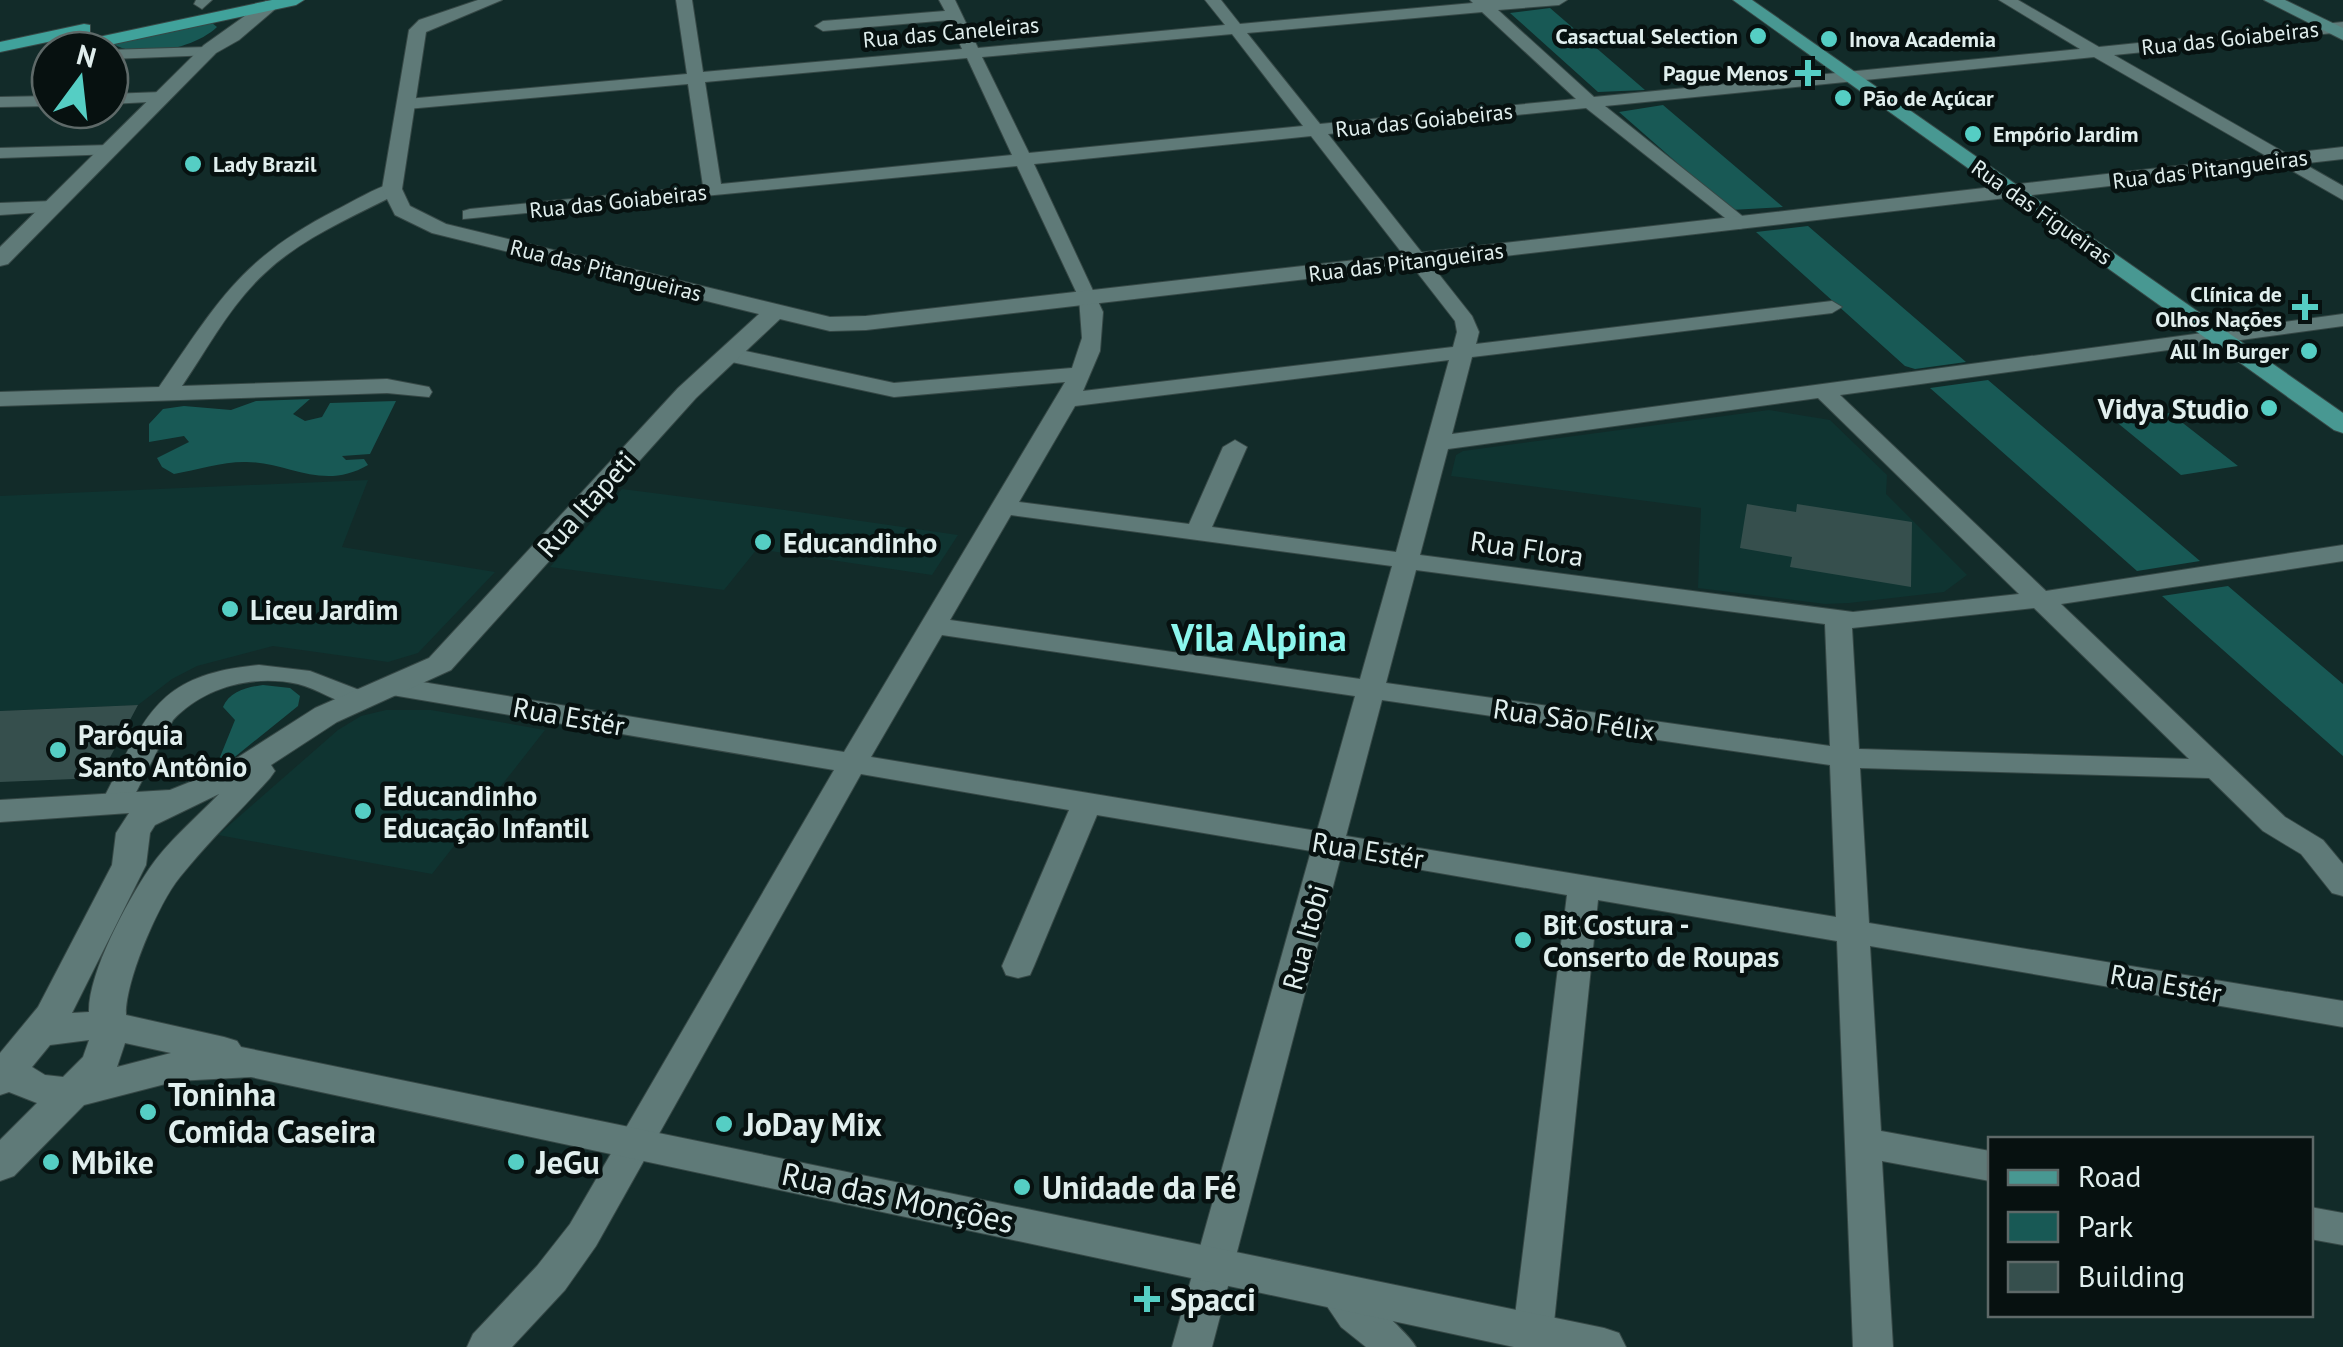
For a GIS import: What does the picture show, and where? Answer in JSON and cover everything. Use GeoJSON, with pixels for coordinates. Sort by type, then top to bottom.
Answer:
{"type":"FeatureCollection","features":[{"type":"Feature","properties":{"kind":"highway"},"geometry":{"type":"LineString","coordinates":[[0,47],[224,0]]}},
{"type":"Feature","properties":{"kind":"highway"},"geometry":{"type":"LineString","coordinates":[[130,34],[296,0]]}},
{"type":"Feature","properties":{"kind":"highway"},"geometry":{"type":"LineString","coordinates":[[0,63],[30,56]]}},
{"type":"Feature","properties":{"kind":"main road","name":"Rua das Figueiras"},"geometry":{"type":"LineString","coordinates":[[1741,0],[2343,425]]}},
{"type":"Feature","properties":{"kind":"main road"},"geometry":{"type":"LineString","coordinates":[[2272,0],[2339,30]]}},
{"type":"Feature","properties":{"kind":"street"},"geometry":{"type":"LineString","coordinates":[[166,394],[238,291],[261,266],[293,243],[392,189],[420,27],[494,0]]}},
{"type":"Feature","properties":{"kind":"street"},"geometry":{"type":"LineString","coordinates":[[684,0],[713,191]]}},
{"type":"Feature","properties":{"kind":"street"},"geometry":{"type":"LineString","coordinates":[[1213,0],[1465,320],[1468,332],[1463,352]]}},
{"type":"Feature","properties":{"kind":"street","name":"Rua das Caneleiras"},"geometry":{"type":"LineString","coordinates":[[407,104],[696,78],[854,44],[972,53],[1482,3],[1559,0]]}},
{"type":"Feature","properties":{"kind":"street"},"geometry":{"type":"LineString","coordinates":[[2007,0],[2343,194]]}},
{"type":"Feature","properties":{"kind":"street"},"geometry":{"type":"LineString","coordinates":[[1482,3],[1590,104],[1739,223]]}},
{"type":"Feature","properties":{"kind":"street"},"geometry":{"type":"LineString","coordinates":[[209,50],[214,36],[255,6]]}},
{"type":"Feature","properties":{"kind":"street"},"geometry":{"type":"LineString","coordinates":[[0,259],[255,6]]}},
{"type":"Feature","properties":{"kind":"street"},"geometry":{"type":"LineString","coordinates":[[487,1347],[551,1278],[583,1235],[852,764],[1074,387],[1096,331],[1089,298],[951,8],[854,44],[822,26]]}},
{"type":"Feature","properties":{"kind":"street","name":"Rua das Goiabeiras"},"geometry":{"type":"LineString","coordinates":[[464,226],[506,212],[2339,30]]}},
{"type":"Feature","properties":{"kind":"street"},"geometry":{"type":"LineString","coordinates":[[130,53],[209,50]]}},
{"type":"Feature","properties":{"kind":"street"},"geometry":{"type":"LineString","coordinates":[[130,99],[162,98]]}},
{"type":"Feature","properties":{"kind":"street"},"geometry":{"type":"LineString","coordinates":[[0,102],[30,101]]}},
{"type":"Feature","properties":{"kind":"street"},"geometry":{"type":"LineString","coordinates":[[0,153],[110,150]]}},
{"type":"Feature","properties":{"kind":"street","name":"Rua das Pitangueiras"},"geometry":{"type":"LineString","coordinates":[[392,189],[393,202],[402,211],[774,311],[848,324],[2343,154]]}},
{"type":"Feature","properties":{"kind":"street"},"geometry":{"type":"LineString","coordinates":[[0,209],[52,207]]}},
{"type":"Feature","properties":{"kind":"street"},"geometry":{"type":"LineString","coordinates":[[727,354],[894,390],[1074,387],[1463,352],[1832,307]]}},
{"type":"Feature","properties":{"kind":"street","name":"Rua Itapeti"},"geometry":{"type":"LineString","coordinates":[[285,744],[326,715],[428,671],[450,654],[727,354],[774,311]]}},
{"type":"Feature","properties":{"kind":"street"},"geometry":{"type":"LineString","coordinates":[[1439,442],[2343,320]]}},
{"type":"Feature","properties":{"kind":"street","name":"Rua Itobi"},"geometry":{"type":"LineString","coordinates":[[1192,1347],[1463,352]]}},
{"type":"Feature","properties":{"kind":"street"},"geometry":{"type":"LineString","coordinates":[[0,399],[387,386],[421,392]]}},
{"type":"Feature","properties":{"kind":"street"},"geometry":{"type":"LineString","coordinates":[[1823,391],[2044,599],[2274,824],[2327,848],[2343,885]]}},
{"type":"Feature","properties":{"kind":"street"},"geometry":{"type":"LineString","coordinates":[[1197,534],[1235,447]]}},
{"type":"Feature","properties":{"kind":"street","name":"Rua Flora"},"geometry":{"type":"LineString","coordinates":[[1004,507],[1838,619],[2044,599],[2343,553]]}},
{"type":"Feature","properties":{"kind":"street"},"geometry":{"type":"LineString","coordinates":[[1838,619],[1874,1347]]}},
{"type":"Feature","properties":{"kind":"street","name":"Rua São Félix"},"geometry":{"type":"LineString","coordinates":[[934,626],[1844,758],[2218,769]]}},
{"type":"Feature","properties":{"kind":"street"},"geometry":{"type":"LineString","coordinates":[[100,805],[161,716],[179,698],[197,689],[228,678],[272,673],[309,679],[358,700]]}},
{"type":"Feature","properties":{"kind":"street","name":"Rua Estér"},"geometry":{"type":"LineString","coordinates":[[392,686],[2343,1014]]}},
{"type":"Feature","properties":{"kind":"street"},"geometry":{"type":"LineString","coordinates":[[78,1090],[41,1090],[3,1072],[41,1034],[130,865],[134,838],[152,811],[218,784],[285,744]]}},
{"type":"Feature","properties":{"kind":"street"},"geometry":{"type":"LineString","coordinates":[[0,1165],[100,1064],[108,1038],[107,997],[123,953],[163,874],[285,744]]}},
{"type":"Feature","properties":{"kind":"street"},"geometry":{"type":"LineString","coordinates":[[0,811],[176,800],[204,803],[213,811],[201,831],[151,850],[100,805]]}},
{"type":"Feature","properties":{"kind":"street"},"geometry":{"type":"LineString","coordinates":[[1018,966],[1086,804]]}},
{"type":"Feature","properties":{"kind":"street"},"geometry":{"type":"LineString","coordinates":[[1533,1332],[1584,886]]}},
{"type":"Feature","properties":{"kind":"street","name":"Rua das Monções"},"geometry":{"type":"LineString","coordinates":[[41,1034],[69,1025],[106,1027],[229,1052],[251,1062]]}},
{"type":"Feature","properties":{"kind":"street","name":"Rua das Monções"},"geometry":{"type":"LineString","coordinates":[[78,1090],[195,1062],[251,1062],[1604,1347]]}},
{"type":"Feature","properties":{"kind":"street"},"geometry":{"type":"LineString","coordinates":[[1864,1143],[1988,1166]]}},
{"type":"Feature","properties":{"kind":"street"},"geometry":{"type":"LineString","coordinates":[[2313,1224],[2343,1229]]}},
{"type":"Feature","properties":{"kind":"street"},"geometry":{"type":"LineString","coordinates":[[1335,1290],[1355,1315],[1396,1347]]}},
{"type":"Feature","properties":{"kind":"shaded area"},"geometry":{"type":"Polygon","coordinates":[[[1769,410],[1830,420],[1887,475],[1886,494],[1967,575],[1944,592],[1849,603],[1825,604],[1698,588],[1701,508],[1451,476],[1456,455],[1463,451],[1769,410]]]}},
{"type":"Feature","properties":{"kind":"shaded area","name":"Liceu Jardim"},"geometry":{"type":"Polygon","coordinates":[[[368,480],[342,547],[495,572],[418,653],[388,662],[273,646],[197,666],[138,705],[0,711],[0,496],[368,480]]]}},
{"type":"Feature","properties":{"kind":"shaded area","name":"Educandinho"},"geometry":{"type":"Polygon","coordinates":[[[622,489],[958,535],[932,575],[757,549],[724,590],[550,567],[622,489]]]}},
{"type":"Feature","properties":{"kind":"shaded area","name":"Educandinho Educação Infantil"},"geometry":{"type":"Polygon","coordinates":[[[386,710],[431,710],[545,730],[432,874],[218,835],[338,730],[361,716],[386,710]]]}},
{"type":"Feature","properties":{"kind":"green space"},"geometry":{"type":"Polygon","coordinates":[[[1550,8],[1645,90],[1598,92],[1510,13],[1550,8]]]}},
{"type":"Feature","properties":{"kind":"green space"},"geometry":{"type":"Polygon","coordinates":[[[212,23],[217,27],[194,41],[165,50],[130,50],[130,38],[212,23]]]}},
{"type":"Feature","properties":{"kind":"green space"},"geometry":{"type":"Polygon","coordinates":[[[1663,105],[1783,207],[1731,210],[1619,112],[1663,105]]]}},
{"type":"Feature","properties":{"kind":"green space"},"geometry":{"type":"Polygon","coordinates":[[[1808,226],[1966,362],[1915,369],[1905,366],[1756,232],[1808,226]]]}},
{"type":"Feature","properties":{"kind":"green space"},"geometry":{"type":"Polygon","coordinates":[[[1988,380],[2200,561],[2137,571],[1930,388],[1988,380]]]}},
{"type":"Feature","properties":{"kind":"green space"},"geometry":{"type":"Polygon","coordinates":[[[310,399],[293,414],[305,421],[322,417],[330,403],[396,401],[370,454],[342,456],[346,460],[364,459],[368,465],[335,476],[244,462],[174,474],[162,467],[157,458],[189,442],[184,436],[149,442],[149,424],[163,409],[184,406],[231,410],[256,401],[310,399]]]}},
{"type":"Feature","properties":{"kind":"green space"},"geometry":{"type":"Polygon","coordinates":[[[2170,413],[2238,466],[2181,475],[2114,420],[2170,413]]]}},
{"type":"Feature","properties":{"kind":"green space"},"geometry":{"type":"Polygon","coordinates":[[[2228,586],[2343,684],[2343,756],[2162,596],[2228,586]]]}},
{"type":"Feature","properties":{"kind":"green space"},"geometry":{"type":"Polygon","coordinates":[[[263,685],[290,688],[300,696],[298,706],[205,781],[187,785],[198,757],[218,762],[235,720],[223,707],[226,702],[239,691],[263,685]]]}},
{"type":"Feature","properties":{"kind":"building"},"geometry":{"type":"Polygon","coordinates":[[[1747,504],[1796,512],[1797,504],[1912,522],[1911,587],[1790,567],[1792,557],[1740,548],[1747,504]]]}},
{"type":"Feature","properties":{"kind":"building","name":"Paróquia Santo Antônio"},"geometry":{"type":"Polygon","coordinates":[[[138,705],[99,778],[0,782],[0,711],[138,705]]]}},
{"type":"Feature","properties":{"kind":"place","name":"Casactual Selection"},"geometry":{"type":"Point","coordinates":[1758,36]}},
{"type":"Feature","properties":{"kind":"place","name":"Inova Academia"},"geometry":{"type":"Point","coordinates":[1829,39]}},
{"type":"Feature","properties":{"kind":"place","name":"Pague Menos"},"geometry":{"type":"Point","coordinates":[1808,73]}},
{"type":"Feature","properties":{"kind":"place","name":"Pão de Açúcar"},"geometry":{"type":"Point","coordinates":[1843,98]}},
{"type":"Feature","properties":{"kind":"place","name":"Empório Jardim"},"geometry":{"type":"Point","coordinates":[1973,134]}},
{"type":"Feature","properties":{"kind":"place","name":"Lady Brazil"},"geometry":{"type":"Point","coordinates":[193,164]}},
{"type":"Feature","properties":{"kind":"place","name":"Clínica de Olhos Nações"},"geometry":{"type":"Point","coordinates":[2305,307]}},
{"type":"Feature","properties":{"kind":"place","name":"All In Burger"},"geometry":{"type":"Point","coordinates":[2309,351]}},
{"type":"Feature","properties":{"kind":"place","name":"Vidya Studio"},"geometry":{"type":"Point","coordinates":[2269,408]}},
{"type":"Feature","properties":{"kind":"place","name":"Educandinho"},"geometry":{"type":"Point","coordinates":[763,542]}},
{"type":"Feature","properties":{"kind":"place","name":"Liceu Jardim"},"geometry":{"type":"Point","coordinates":[230,609]}},
{"type":"Feature","properties":{"kind":"place","name":"Paróquia Santo Antônio"},"geometry":{"type":"Point","coordinates":[58,750]}},
{"type":"Feature","properties":{"kind":"place","name":"Educandinho Educação Infantil"},"geometry":{"type":"Point","coordinates":[363,811]}},
{"type":"Feature","properties":{"kind":"place","name":"Bit Costura - Conserto de Roupas"},"geometry":{"type":"Point","coordinates":[1523,940]}},
{"type":"Feature","properties":{"kind":"place","name":"Toninha Comida Caseira"},"geometry":{"type":"Point","coordinates":[148,1112]}},
{"type":"Feature","properties":{"kind":"place","name":"JoDay Mix"},"geometry":{"type":"Point","coordinates":[724,1124]}},
{"type":"Feature","properties":{"kind":"place","name":"Mbike"},"geometry":{"type":"Point","coordinates":[51,1162]}},
{"type":"Feature","properties":{"kind":"place","name":"JeGu"},"geometry":{"type":"Point","coordinates":[516,1162]}},
{"type":"Feature","properties":{"kind":"place","name":"Unidade da Fé"},"geometry":{"type":"Point","coordinates":[1022,1187]}},
{"type":"Feature","properties":{"kind":"place","name":"Spacci"},"geometry":{"type":"Point","coordinates":[1147,1299]}},
{"type":"Feature","properties":{"kind":"district","name":"Vila Alpina"},"geometry":{"type":"Point","coordinates":[1259,636]}}]}
